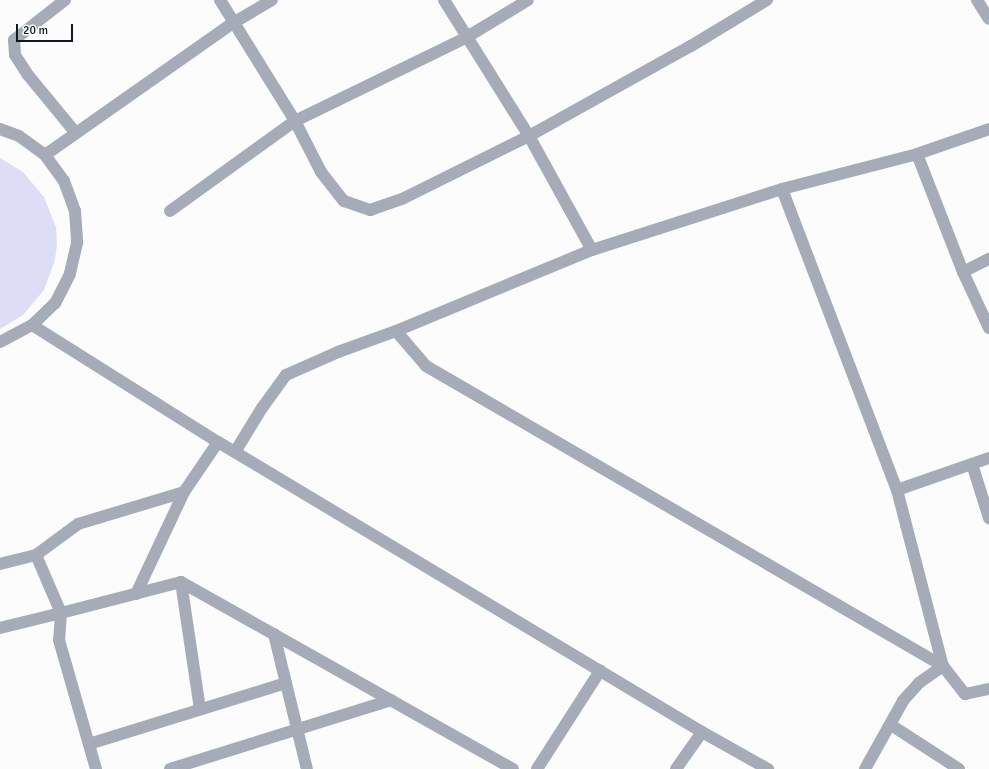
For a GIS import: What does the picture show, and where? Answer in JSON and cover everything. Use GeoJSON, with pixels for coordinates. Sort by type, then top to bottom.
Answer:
{"type":"FeatureCollection","features":[{"type":"Feature","properties":{"kind":"street"},"geometry":{"type":"LineString","coordinates":[[65,0],[14,40],[15,55],[28,76],[75,132]]}},
{"type":"Feature","properties":{"kind":"street"},"geometry":{"type":"LineString","coordinates":[[220,0],[294,121],[321,172],[344,201],[370,210],[402,199],[528,136],[767,0]]}},
{"type":"Feature","properties":{"kind":"street"},"geometry":{"type":"LineString","coordinates":[[45,155],[75,132],[233,23],[272,0]]}},
{"type":"Feature","properties":{"kind":"street"},"geometry":{"type":"LineString","coordinates":[[444,0],[528,136],[592,250]]}},
{"type":"Feature","properties":{"kind":"street"},"geometry":{"type":"LineString","coordinates":[[170,211],[294,121],[467,37],[528,0]]}},
{"type":"Feature","properties":{"kind":"street"},"geometry":{"type":"LineString","coordinates":[[976,0],[989,19]]}},
{"type":"Feature","properties":{"kind":"street"},"geometry":{"type":"LineString","coordinates":[[0,129],[19,136],[45,155],[64,181],[75,211],[77,243],[70,274],[55,303],[32,326],[0,342]]}},
{"type":"Feature","properties":{"kind":"street"},"geometry":{"type":"LineString","coordinates":[[235,452],[262,408],[286,375],[338,352],[396,331],[592,250],[782,189],[917,154],[989,129]]}},
{"type":"Feature","properties":{"kind":"street"},"geometry":{"type":"LineString","coordinates":[[917,154],[963,272],[989,328]]}},
{"type":"Feature","properties":{"kind":"street"},"geometry":{"type":"LineString","coordinates":[[782,189],[897,490],[943,666]]}},
{"type":"Feature","properties":{"kind":"street"},"geometry":{"type":"LineString","coordinates":[[963,272],[989,259]]}},
{"type":"Feature","properties":{"kind":"street"},"geometry":{"type":"LineString","coordinates":[[32,326],[218,442],[702,732],[768,769]]}},
{"type":"Feature","properties":{"kind":"street"},"geometry":{"type":"LineString","coordinates":[[396,331],[426,366],[943,666],[965,694],[989,689]]}},
{"type":"Feature","properties":{"kind":"street"},"geometry":{"type":"LineString","coordinates":[[136,594],[184,492],[218,442]]}},
{"type":"Feature","properties":{"kind":"street"},"geometry":{"type":"LineString","coordinates":[[897,490],[989,458]]}},
{"type":"Feature","properties":{"kind":"street"},"geometry":{"type":"LineString","coordinates":[[972,464],[989,518]]}},
{"type":"Feature","properties":{"kind":"street"},"geometry":{"type":"LineString","coordinates":[[0,564],[36,555],[78,524],[184,492]]}},
{"type":"Feature","properties":{"kind":"street"},"geometry":{"type":"LineString","coordinates":[[36,555],[61,613],[59,640],[96,769]]}},
{"type":"Feature","properties":{"kind":"street"},"geometry":{"type":"LineString","coordinates":[[181,582],[200,709]]}},
{"type":"Feature","properties":{"kind":"street"},"geometry":{"type":"LineString","coordinates":[[0,628],[181,582],[512,769]]}},
{"type":"Feature","properties":{"kind":"street"},"geometry":{"type":"LineString","coordinates":[[274,634],[306,769]]}},
{"type":"Feature","properties":{"kind":"street"},"geometry":{"type":"LineString","coordinates":[[865,769],[891,725],[903,701],[919,683],[943,666]]}},
{"type":"Feature","properties":{"kind":"street"},"geometry":{"type":"LineString","coordinates":[[537,769],[600,671]]}},
{"type":"Feature","properties":{"kind":"street"},"geometry":{"type":"LineString","coordinates":[[89,744],[286,683]]}},
{"type":"Feature","properties":{"kind":"street"},"geometry":{"type":"LineString","coordinates":[[170,769],[391,700]]}},
{"type":"Feature","properties":{"kind":"street"},"geometry":{"type":"LineString","coordinates":[[891,725],[959,769]]}},
{"type":"Feature","properties":{"kind":"street"},"geometry":{"type":"LineString","coordinates":[[676,769],[702,732]]}},
{"type":"Feature","properties":{"kind":"shaded area"},"geometry":{"type":"Polygon","coordinates":[[[0,158],[23,172],[44,197],[56,227],[57,244],[55,260],[44,290],[23,315],[0,329],[0,158]]]}}]}
